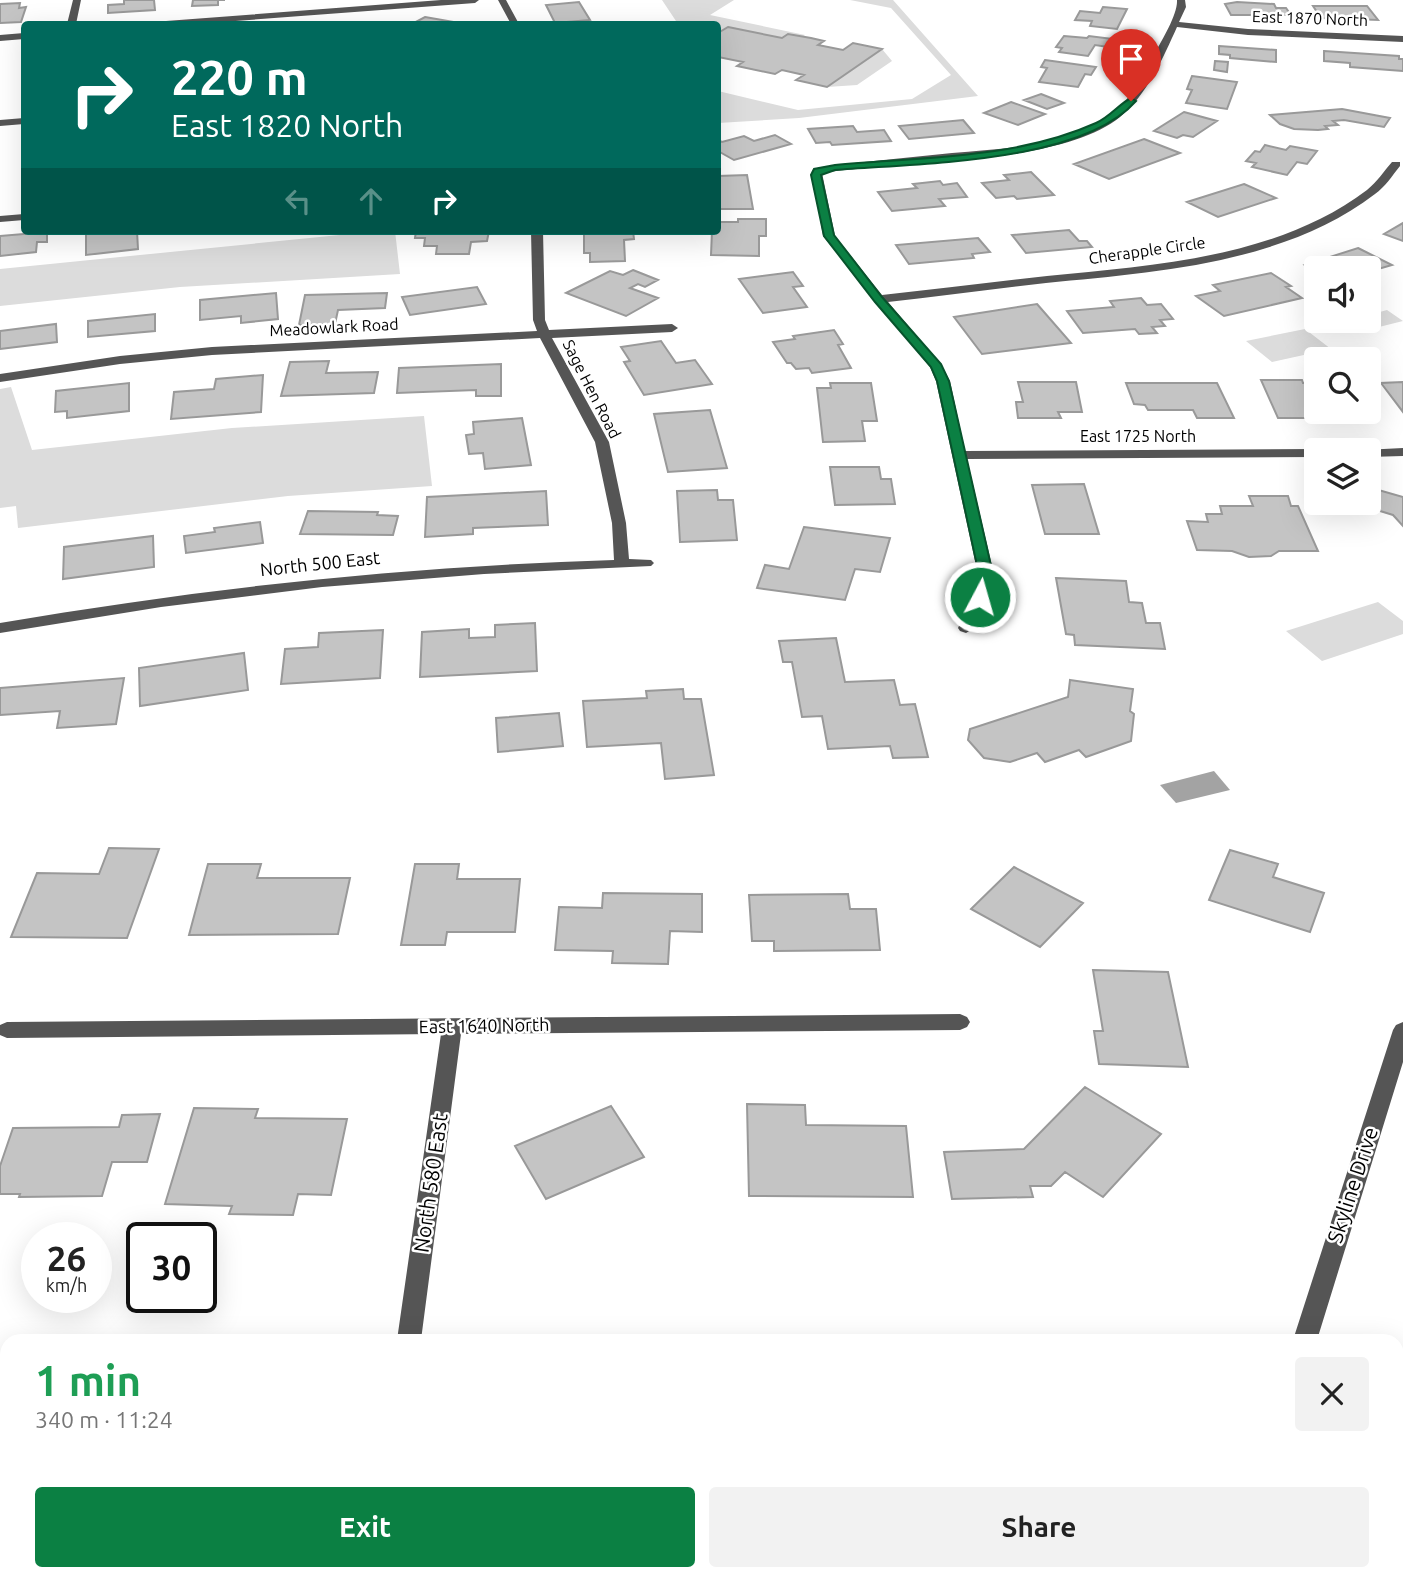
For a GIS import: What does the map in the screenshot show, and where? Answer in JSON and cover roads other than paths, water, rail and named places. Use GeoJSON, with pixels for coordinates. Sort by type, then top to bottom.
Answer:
{"type":"FeatureCollection","features":[{"type":"Feature","properties":{"kind":"street"},"geometry":{"type":"LineString","coordinates":[[72,21],[77,0]]}},
{"type":"Feature","properties":{"kind":"street"},"geometry":{"type":"LineString","coordinates":[[294,0],[298,14]]}},
{"type":"Feature","properties":{"kind":"street"},"geometry":{"type":"LineString","coordinates":[[206,21],[475,0]]}},
{"type":"Feature","properties":{"kind":"street"},"geometry":{"type":"LineString","coordinates":[[502,0],[512,21]]}},
{"type":"Feature","properties":{"kind":"street"},"geometry":{"type":"LineString","coordinates":[[965,628],[980,597],[985,570],[943,381],[936,366],[878,299],[829,236],[817,171],[996,154],[1045,145],[1083,132],[1116,116],[1131,101],[1182,7],[1181,0]]}},
{"type":"Feature","properties":{"kind":"street","name":"East 1870 North"},"geometry":{"type":"LineString","coordinates":[[1173,24],[1248,32],[1403,39]]}},
{"type":"Feature","properties":{"kind":"street"},"geometry":{"type":"LineString","coordinates":[[0,38],[21,36]]}},
{"type":"Feature","properties":{"kind":"street"},"geometry":{"type":"LineString","coordinates":[[0,123],[21,121]]}},
{"type":"Feature","properties":{"kind":"street","name":"Cherapple Circle"},"geometry":{"type":"LineString","coordinates":[[878,299],[1145,269],[1208,259],[1278,239],[1335,215],[1373,190],[1396,164]]}},
{"type":"Feature","properties":{"kind":"street"},"geometry":{"type":"LineString","coordinates":[[0,219],[21,217]]}},
{"type":"Feature","properties":{"kind":"street","name":"Sage Hen Road"},"geometry":{"type":"LineString","coordinates":[[537,235],[539,320],[602,442],[619,523],[621,564]]}},
{"type":"Feature","properties":{"kind":"street","name":"Meadowlark Road"},"geometry":{"type":"LineString","coordinates":[[0,378],[120,360],[212,351],[672,328]]}},
{"type":"Feature","properties":{"kind":"street"},"geometry":{"type":"LineString","coordinates":[[1381,453],[1403,452]]}},
{"type":"Feature","properties":{"kind":"street","name":"East 1725 North"},"geometry":{"type":"LineString","coordinates":[[960,454],[1304,453]]}},
{"type":"Feature","properties":{"kind":"street","name":"North 500 East"},"geometry":{"type":"LineString","coordinates":[[0,628],[120,608],[369,577],[646,563]]}},
{"type":"Feature","properties":{"kind":"street","name":"East 1640 North"},"geometry":{"type":"LineString","coordinates":[[7,1030],[960,1022]]}},
{"type":"Feature","properties":{"kind":"street","name":"North 580 East"},"geometry":{"type":"LineString","coordinates":[[410,1334],[452,1026]]}},
{"type":"Feature","properties":{"kind":"street","name":"Skyline Drive"},"geometry":{"type":"LineString","coordinates":[[1308,1334],[1403,1030]]}}]}
